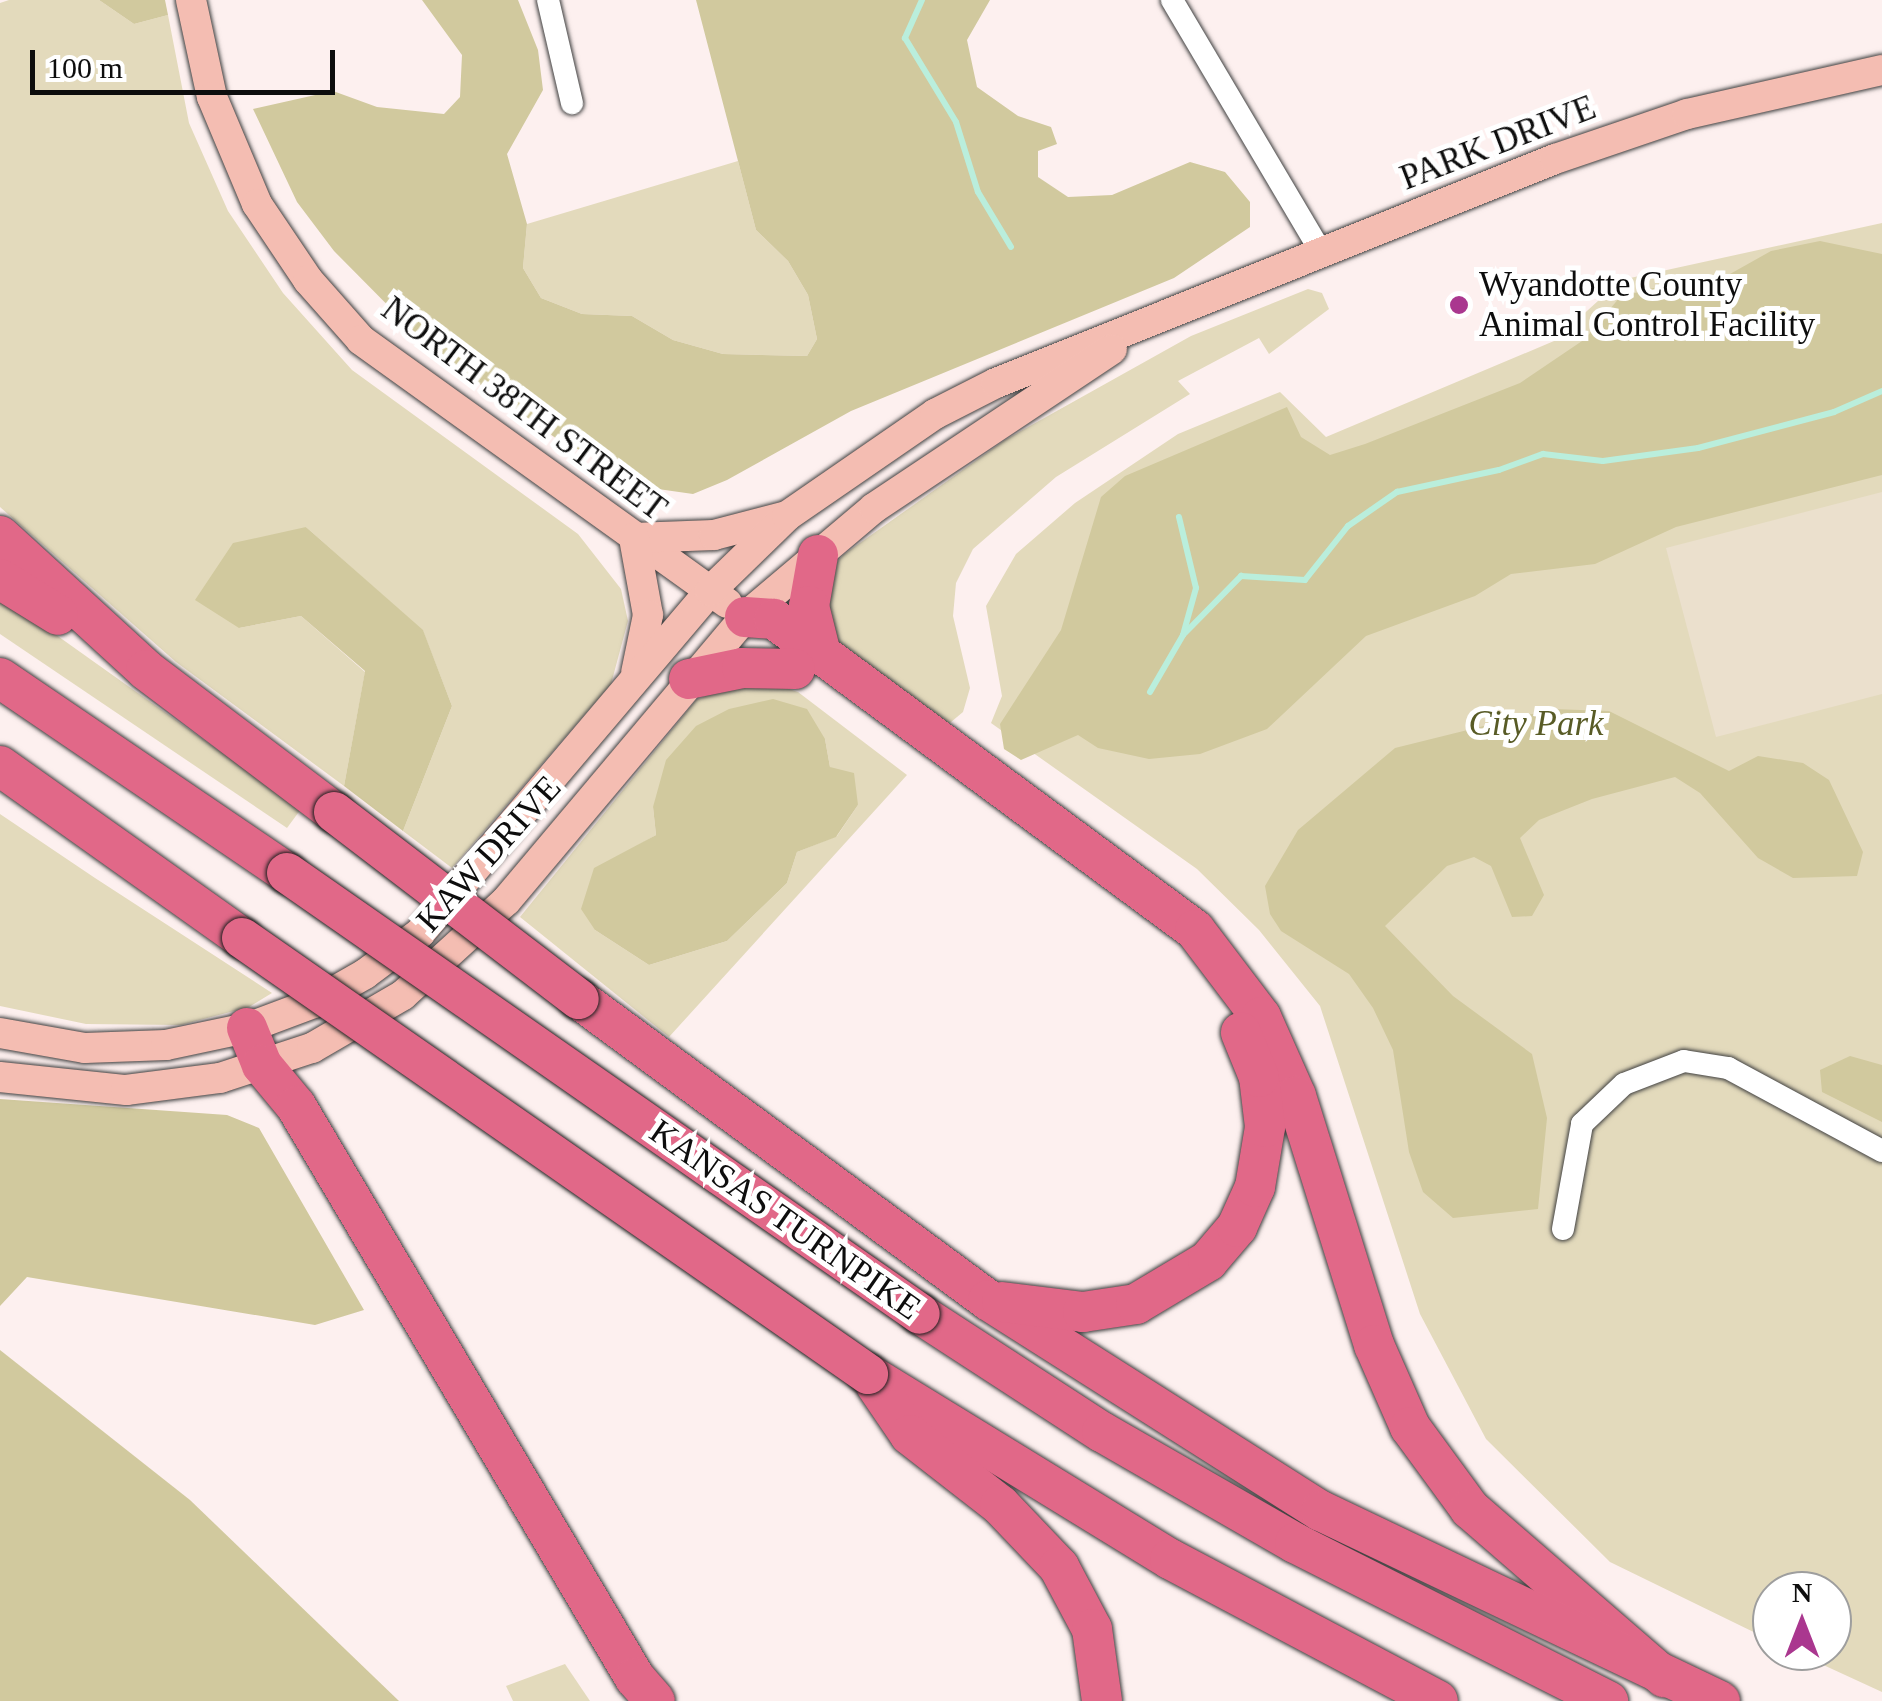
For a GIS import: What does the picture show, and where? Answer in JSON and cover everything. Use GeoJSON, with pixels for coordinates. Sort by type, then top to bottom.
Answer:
{"type":"FeatureCollection","features":[{"type":"Feature","properties":{"kind":"highway"},"geometry":{"type":"LineString","coordinates":[[0,536],[146,670]]}},
{"type":"Feature","properties":{"kind":"highway"},"geometry":{"type":"LineString","coordinates":[[808,661],[809,606],[818,555]]}},
{"type":"Feature","properties":{"kind":"highway"},"geometry":{"type":"LineString","coordinates":[[0,579],[146,670],[988,1300],[1321,1511],[1720,1701]]}},
{"type":"Feature","properties":{"kind":"highway"},"geometry":{"type":"LineString","coordinates":[[745,616],[774,619],[808,661],[1011,809],[1195,930],[1262,1017],[1296,1096],[1374,1345],[1410,1427],[1470,1509],[1664,1676]]}},
{"type":"Feature","properties":{"kind":"highway"},"geometry":{"type":"LineString","coordinates":[[689,679],[808,661]]}},
{"type":"Feature","properties":{"kind":"highway","name":"KANSAS TURNPIKE"},"geometry":{"type":"LineString","coordinates":[[0,678],[920,1314],[1102,1432],[1295,1543],[1608,1701]]}},
{"type":"Feature","properties":{"kind":"highway"},"geometry":{"type":"LineString","coordinates":[[0,766],[868,1374],[1170,1559],[1438,1701]]}},
{"type":"Feature","properties":{"kind":"highway"},"geometry":{"type":"LineString","coordinates":[[988,1300],[1084,1312],[1136,1304],[1174,1286],[1208,1260],[1236,1226],[1255,1188],[1265,1127],[1258,1078],[1238,1025],[1208,985],[1162,931],[1011,809]]}},
{"type":"Feature","properties":{"kind":"highway"},"geometry":{"type":"LineString","coordinates":[[246,1028],[262,1065],[266,1102],[295,1132],[538,1541],[623,1701]]}},
{"type":"Feature","properties":{"kind":"highway"},"geometry":{"type":"LineString","coordinates":[[868,1374],[910,1435],[1000,1506],[1059,1567],[1092,1629],[1102,1701]]}},
{"type":"Feature","properties":{"kind":"highway"},"geometry":{"type":"LineString","coordinates":[[538,1541],[654,1701]]}},
{"type":"Feature","properties":{"kind":"main road","name":"NORTH 38TH STREET"},"geometry":{"type":"LineString","coordinates":[[191,0],[212,97],[257,204],[308,280],[362,340],[745,616]]}},
{"type":"Feature","properties":{"kind":"main road","name":"PARK DRIVE"},"geometry":{"type":"LineString","coordinates":[[710,591],[787,516],[980,390],[1153,324],[1470,188],[1687,114],[1882,70]]}},
{"type":"Feature","properties":{"kind":"main road","name":"PARK DRIVE"},"geometry":{"type":"LineString","coordinates":[[745,616],[818,555],[1010,412],[1153,324]]}},
{"type":"Feature","properties":{"kind":"main road"},"geometry":{"type":"LineString","coordinates":[[634,682],[648,614],[634,538],[714,535],[787,516]]}},
{"type":"Feature","properties":{"kind":"main road","name":"KAW DRIVE"},"geometry":{"type":"LineString","coordinates":[[0,1034],[126,1048],[246,1028],[314,1004],[420,933],[710,591]]}},
{"type":"Feature","properties":{"kind":"main road","name":"KAW DRIVE"},"geometry":{"type":"LineString","coordinates":[[0,1077],[126,1090],[220,1078],[262,1065],[360,1023],[446,959],[506,901],[745,616]]}},
{"type":"Feature","properties":{"kind":"street"},"geometry":{"type":"LineString","coordinates":[[548,0],[572,103]]}},
{"type":"Feature","properties":{"kind":"street"},"geometry":{"type":"LineString","coordinates":[[1172,0],[1322,254]]}},
{"type":"Feature","properties":{"kind":"street"},"geometry":{"type":"LineString","coordinates":[[1563,1229],[1582,1124],[1624,1084],[1684,1061],[1728,1068],[1882,1151]]}},
{"type":"Feature","properties":{"kind":"green space"},"geometry":{"type":"Polygon","coordinates":[[[99,0],[134,24],[168,15],[189,123],[228,211],[283,293],[352,370],[578,534],[621,589],[628,621],[611,684],[452,868],[403,831],[452,706],[423,631],[306,527],[239,628],[301,616],[365,672],[344,786],[176,662],[0,507],[0,3],[99,0]]]}},
{"type":"Feature","properties":{"kind":"green space"},"geometry":{"type":"Polygon","coordinates":[[[99,0],[165,0],[168,15],[134,24],[99,0]]]}},
{"type":"Feature","properties":{"kind":"green space"},"geometry":{"type":"Polygon","coordinates":[[[422,0],[518,0],[538,50],[543,90],[507,154],[527,224],[523,268],[541,298],[582,314],[632,316],[673,340],[723,354],[807,356],[817,339],[808,295],[788,261],[756,230],[696,0],[990,0],[967,40],[977,87],[1018,116],[1051,127],[1057,144],[1038,151],[1038,177],[1068,197],[1112,195],[1190,162],[1225,172],[1250,202],[1250,227],[1174,278],[851,411],[727,480],[693,494],[658,489],[557,439],[432,350],[334,251],[297,202],[253,109],[333,91],[377,107],[444,114],[460,97],[462,55],[422,0]]]}},
{"type":"Feature","properties":{"kind":"green space"},"geometry":{"type":"Polygon","coordinates":[[[738,161],[756,230],[788,261],[808,295],[817,339],[807,356],[723,354],[673,340],[632,316],[582,314],[541,298],[523,268],[527,224],[738,161]]]}},
{"type":"Feature","properties":{"kind":"green space","name":"City Park"},"geometry":{"type":"Polygon","coordinates":[[[1882,223],[1882,1692],[1836,1671],[1852,1671],[1852,1571],[1752,1571],[1752,1631],[1610,1562],[1486,1439],[1420,1314],[1320,1006],[1259,930],[1197,869],[991,723],[1002,696],[986,606],[1016,554],[1075,503],[1178,434],[1280,392],[1326,437],[1554,341],[1621,280],[1882,223]]]}},
{"type":"Feature","properties":{"kind":"green space"},"geometry":{"type":"Polygon","coordinates":[[[1820,241],[1882,254],[1882,475],[1676,527],[1595,564],[1511,574],[1475,596],[1366,636],[1267,729],[1200,754],[1149,759],[1098,748],[1078,735],[1021,760],[1004,749],[1000,724],[1061,630],[1101,497],[1125,476],[1287,407],[1301,437],[1330,455],[1365,444],[1520,383],[1585,339],[1620,297],[1661,286],[1711,293],[1730,274],[1771,251],[1820,241]]]}},
{"type":"Feature","properties":{"kind":"green space"},"geometry":{"type":"Polygon","coordinates":[[[1308,289],[1322,293],[1329,309],[1269,354],[1259,338],[1178,381],[1190,394],[1056,477],[973,549],[956,583],[953,616],[970,688],[963,712],[945,727],[831,643],[828,573],[843,555],[1005,440],[1191,336],[1308,289]]]}},
{"type":"Feature","properties":{"kind":"green space"},"geometry":{"type":"Polygon","coordinates":[[[306,527],[423,630],[452,706],[403,831],[344,786],[365,671],[301,616],[239,628],[195,600],[233,543],[306,527]]]}},
{"type":"Feature","properties":{"kind":"green space"},"geometry":{"type":"Polygon","coordinates":[[[0,595],[301,809],[287,828],[0,634],[0,595]]]}},
{"type":"Feature","properties":{"kind":"green space"},"geometry":{"type":"Polygon","coordinates":[[[771,683],[798,692],[907,775],[669,1037],[520,917],[696,700],[728,687],[771,683]],[[825,739],[653,807],[656,835],[628,851],[595,930],[649,965],[727,941],[787,883],[797,852],[837,836],[858,805],[830,767],[825,739]]]}},
{"type":"Feature","properties":{"kind":"green space"},"geometry":{"type":"Polygon","coordinates":[[[773,699],[807,709],[825,739],[830,767],[854,773],[858,805],[836,837],[797,852],[787,883],[727,941],[649,965],[595,930],[581,909],[594,868],[656,835],[653,807],[666,760],[696,726],[729,709],[773,699]]]}},
{"type":"Feature","properties":{"kind":"green space"},"geometry":{"type":"Polygon","coordinates":[[[1552,709],[1609,711],[1729,771],[1758,756],[1803,763],[1829,780],[1863,852],[1857,876],[1793,878],[1758,858],[1700,793],[1675,777],[1592,799],[1539,820],[1520,838],[1544,895],[1532,916],[1512,917],[1491,866],[1474,857],[1447,866],[1385,926],[1453,996],[1532,1054],[1547,1118],[1538,1209],[1453,1218],[1423,1192],[1409,1152],[1393,1050],[1373,1008],[1349,974],[1281,931],[1270,914],[1265,886],[1298,830],[1395,748],[1552,709]]]}},
{"type":"Feature","properties":{"kind":"green space"},"geometry":{"type":"Polygon","coordinates":[[[0,814],[272,993],[249,1007],[181,1025],[86,1024],[0,1006],[0,814]]]}},
{"type":"Feature","properties":{"kind":"green space"},"geometry":{"type":"Polygon","coordinates":[[[1850,1056],[1882,1065],[1882,1122],[1822,1092],[1820,1070],[1850,1056]]]}},
{"type":"Feature","properties":{"kind":"green space"},"geometry":{"type":"Polygon","coordinates":[[[0,1099],[227,1115],[259,1128],[364,1310],[315,1325],[27,1277],[0,1306],[0,1099]]]}},
{"type":"Feature","properties":{"kind":"green space"},"geometry":{"type":"Polygon","coordinates":[[[0,1350],[190,1500],[399,1701],[0,1701],[0,1350]]]}},
{"type":"Feature","properties":{"kind":"green space"},"geometry":{"type":"Polygon","coordinates":[[[565,1664],[590,1701],[513,1701],[506,1686],[565,1664]]]}},
{"type":"Feature","properties":{"kind":"shaded area"},"geometry":{"type":"Polygon","coordinates":[[[1882,492],[1882,694],[1716,737],[1666,548],[1882,492]]]}},
{"type":"Feature","properties":{"kind":"waterway"},"geometry":{"type":"LineString","coordinates":[[922,0],[905,38],[956,122],[978,192],[1011,247]]}},
{"type":"Feature","properties":{"kind":"waterway"},"geometry":{"type":"LineString","coordinates":[[1183,635],[1241,576],[1305,580],[1348,526],[1397,492],[1499,470],[1543,454],[1603,461],[1698,448],[1834,412],[1882,391]]}},
{"type":"Feature","properties":{"kind":"waterway"},"geometry":{"type":"LineString","coordinates":[[1150,692],[1183,635],[1196,588],[1179,517]]}},
{"type":"Feature","properties":{"kind":"place","name":"Wyandotte County Animal Control Facility"},"geometry":{"type":"Point","coordinates":[1459,305]}}]}
